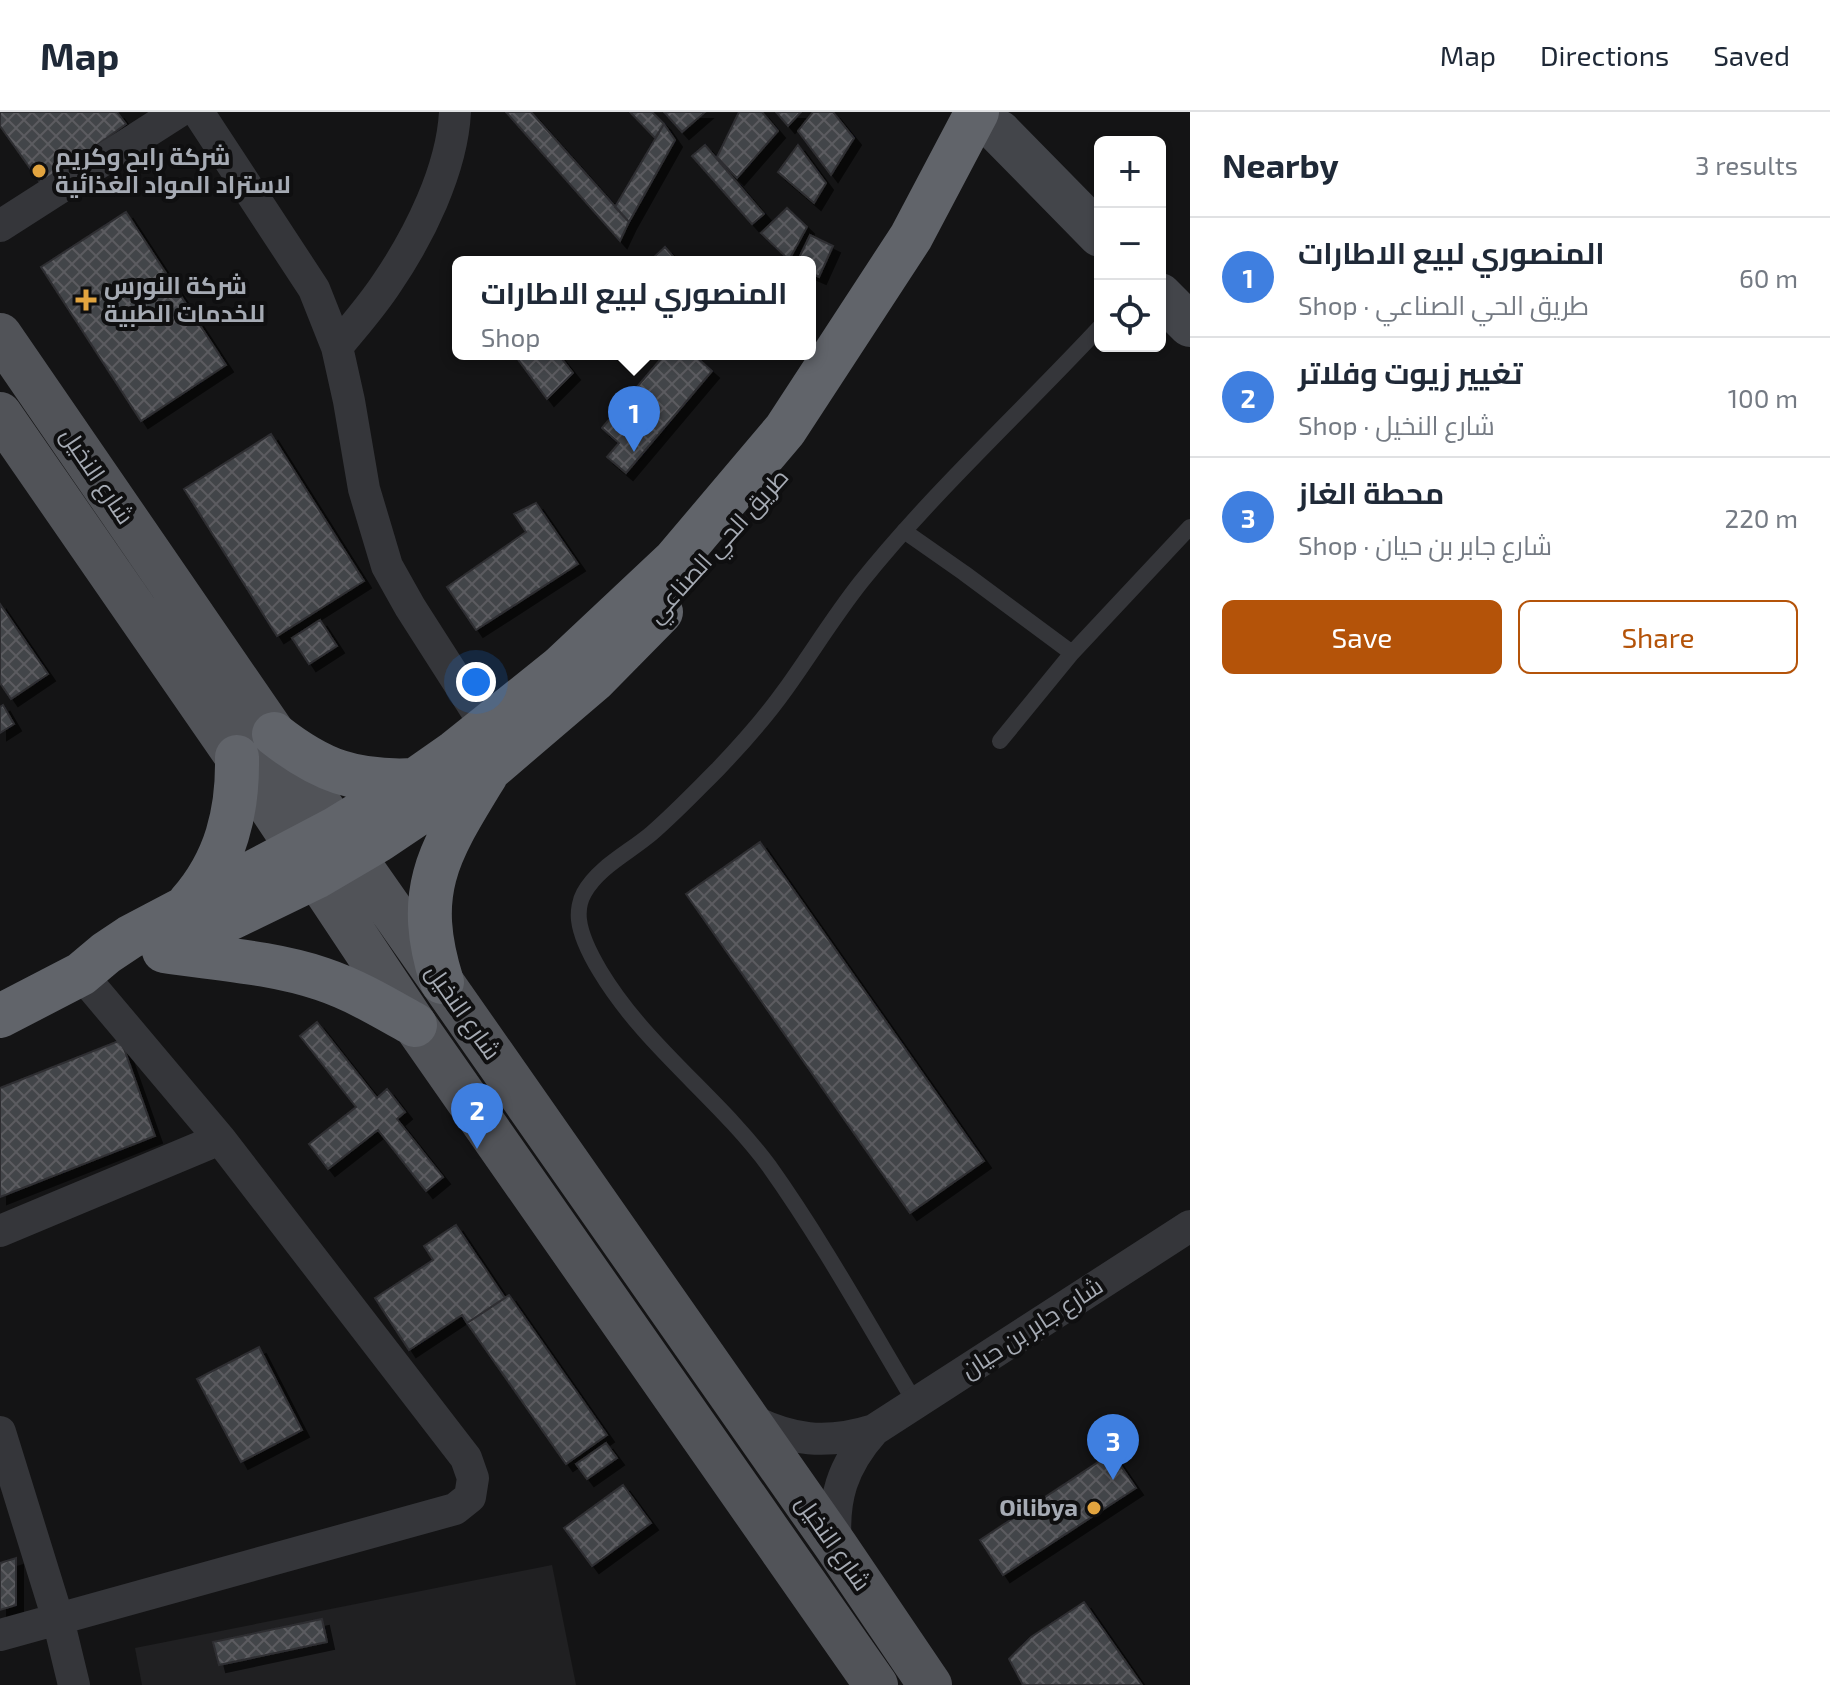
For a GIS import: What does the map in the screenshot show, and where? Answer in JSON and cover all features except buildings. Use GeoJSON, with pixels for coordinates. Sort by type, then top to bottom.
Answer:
{"type":"FeatureCollection","features":[{"type":"Feature","properties":{"kind":"highway","name":"طريق الحي الصناعي"},"geometry":{"type":"LineString","coordinates":[[325,852],[594,680],[700,573],[810,441],[937,249],[995,119]]}},
{"type":"Feature","properties":{"kind":"highway"},"geometry":{"type":"LineString","coordinates":[[274,734],[294,750],[339,773],[377,780],[415,780]]}},
{"type":"Feature","properties":{"kind":"highway","name":"طريق الحي الصناعي"},"geometry":{"type":"LineString","coordinates":[[325,852],[455,752],[488,747]]}},
{"type":"Feature","properties":{"kind":"highway"},"geometry":{"type":"LineString","coordinates":[[442,982],[431,943],[429,905],[432,886],[443,850],[488,747]]}},
{"type":"Feature","properties":{"kind":"highway"},"geometry":{"type":"LineString","coordinates":[[183,910],[209,877],[227,840],[236,799],[237,757]]}},
{"type":"Feature","properties":{"kind":"highway"},"geometry":{"type":"LineString","coordinates":[[0,1016],[81,974],[117,945],[183,910],[325,852]]}},
{"type":"Feature","properties":{"kind":"highway"},"geometry":{"type":"LineString","coordinates":[[81,974],[115,969],[164,951],[325,852]]}},
{"type":"Feature","properties":{"kind":"highway"},"geometry":{"type":"LineString","coordinates":[[164,951],[272,966],[322,979],[370,999],[415,1025]]}},
{"type":"Feature","properties":{"kind":"main road"},"geometry":{"type":"LineString","coordinates":[[995,119],[1094,228]]}},
{"type":"Feature","properties":{"kind":"main road"},"geometry":{"type":"LineString","coordinates":[[1166,301],[1190,325]]}},
{"type":"Feature","properties":{"kind":"main road","name":"شارع النخيل"},"geometry":{"type":"LineString","coordinates":[[0,335],[274,734],[325,852],[415,1025],[876,1685]]}},
{"type":"Feature","properties":{"kind":"main road","name":"شارع النخيل"},"geometry":{"type":"LineString","coordinates":[[0,414],[237,757],[442,982],[930,1685]]}},
{"type":"Feature","properties":{"kind":"street"},"geometry":{"type":"LineString","coordinates":[[198,112],[314,289],[337,347],[364,489],[387,566],[488,747]]}},
{"type":"Feature","properties":{"kind":"street"},"geometry":{"type":"LineString","coordinates":[[337,347],[387,284],[416,234],[439,185],[454,132],[455,112]]}},
{"type":"Feature","properties":{"kind":"street"},"geometry":{"type":"LineString","coordinates":[[0,226],[161,117]]}},
{"type":"Feature","properties":{"kind":"street"},"geometry":{"type":"LineString","coordinates":[[0,1635],[455,1509],[470,1497],[473,1478],[466,1458],[220,1139],[81,974]]}},
{"type":"Feature","properties":{"kind":"street"},"geometry":{"type":"LineString","coordinates":[[0,1231],[220,1139]]}},
{"type":"Feature","properties":{"kind":"street","name":"شارع جابر بن حيان"},"geometry":{"type":"LineString","coordinates":[[874,1430],[1190,1226]]}},
{"type":"Feature","properties":{"kind":"street"},"geometry":{"type":"LineString","coordinates":[[747,1418],[789,1436],[812,1439],[854,1437],[874,1430]]}},
{"type":"Feature","properties":{"kind":"street"},"geometry":{"type":"LineString","coordinates":[[836,1546],[835,1511],[843,1477],[874,1430]]}},
{"type":"Feature","properties":{"kind":"street"},"geometry":{"type":"LineString","coordinates":[[0,1432],[58,1619],[74,1685]]}},
{"type":"Feature","properties":{"kind":"lane"},"geometry":{"type":"LineString","coordinates":[[916,1404],[829,1259],[767,1164],[623,1006],[595,963],[579,919],[580,905],[590,885],[672,814],[751,733],[783,694],[860,584],[904,531],[1094,333]]}},
{"type":"Feature","properties":{"kind":"lane"},"geometry":{"type":"LineString","coordinates":[[1000,741],[1072,653],[1190,527]]}},
{"type":"Feature","properties":{"kind":"lane"},"geometry":{"type":"LineString","coordinates":[[904,531],[1072,653]]}},
{"type":"Feature","properties":{"kind":"shaded area"},"geometry":{"type":"Polygon","coordinates":[[[552,1565],[576,1685],[142,1685],[135,1648],[552,1565]]]}},
{"type":"Feature","properties":{"kind":"place","name":"شركة رابح وكريم لاستراد المواد الغذائية"},"geometry":{"type":"Point","coordinates":[39,171]}},
{"type":"Feature","properties":{"kind":"place","name":"شركة النورس للخدمات الطبية"},"geometry":{"type":"Point","coordinates":[86,300]}},
{"type":"Feature","properties":{"kind":"place","name":"المنصوري لبيع الاطارات"},"geometry":{"type":"Point","coordinates":[634,452]}},
{"type":"Feature","properties":{"kind":"place","name":"تغيير زيوت وفلاتر"},"geometry":{"type":"Point","coordinates":[477,1149]}},
{"type":"Feature","properties":{"kind":"place","name":"محطة الغاز"},"geometry":{"type":"Point","coordinates":[1113,1480]}},
{"type":"Feature","properties":{"kind":"place","name":"Oilibya"},"geometry":{"type":"Point","coordinates":[1094,1508]}}]}
